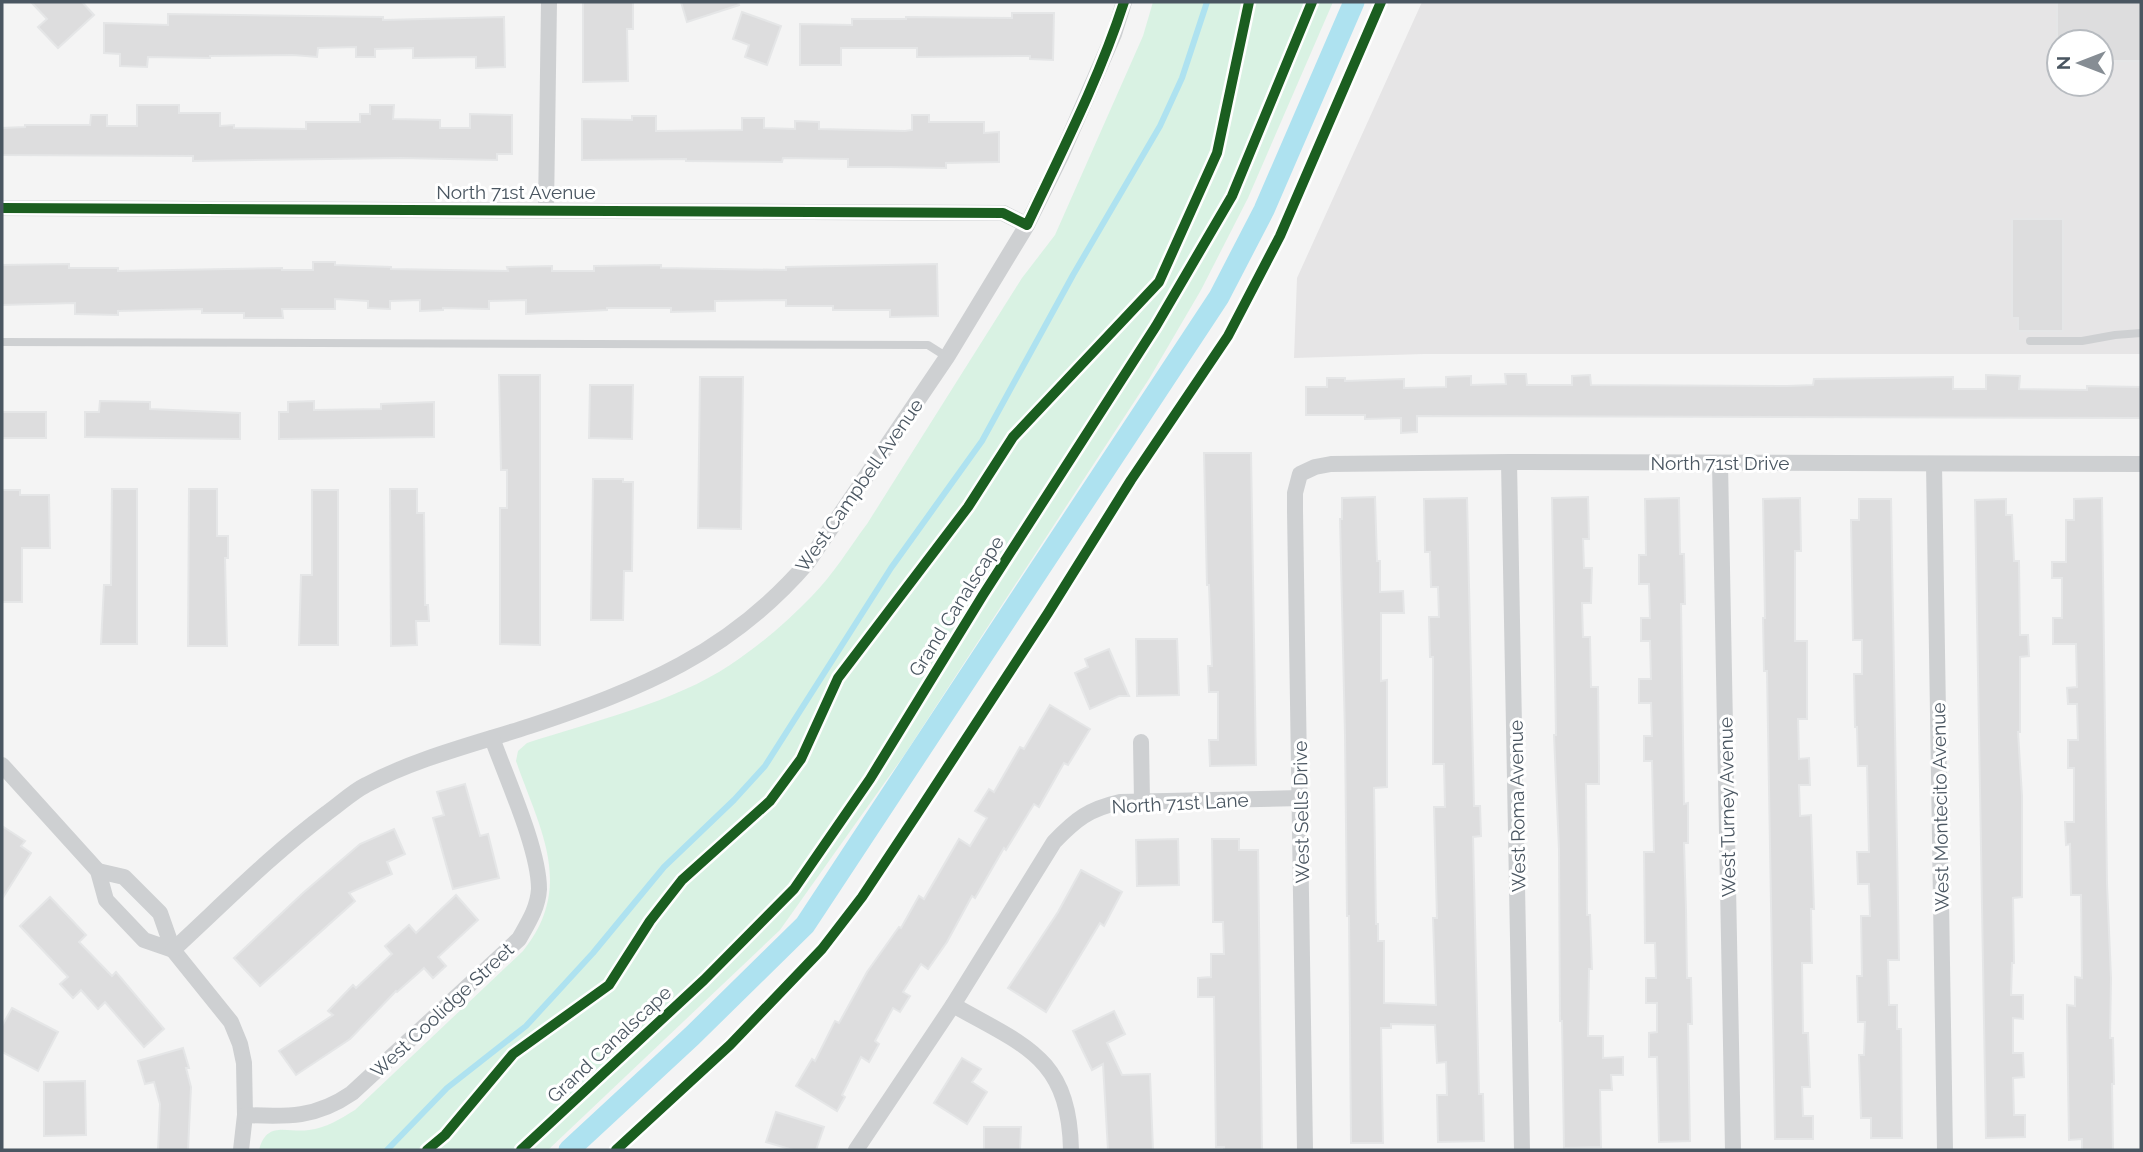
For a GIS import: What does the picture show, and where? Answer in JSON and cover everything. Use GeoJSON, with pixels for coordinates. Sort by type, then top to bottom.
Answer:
{"type":"FeatureCollection","features":[{"type":"Feature","properties":{"kind":"street"},"geometry":{"type":"LineString","coordinates":[[546,209],[548,2]]}},
{"type":"Feature","properties":{"kind":"street","name":"West Campbell Avenue"},"geometry":{"type":"LineString","coordinates":[[173,950],[300,833],[364,786],[421,762],[638,686],[718,644],[746,624],[792,581],[808,562],[947,358],[1027,225],[1061,156],[1114,34],[1124,2]]}},
{"type":"Feature","properties":{"kind":"street","name":"North 71st Avenue"},"geometry":{"type":"LineString","coordinates":[[2,208],[1003,213],[1027,225]]}},
{"type":"Feature","properties":{"kind":"street","name":"West Roma Avenue"},"geometry":{"type":"LineString","coordinates":[[1509,462],[1522,1150]]}},
{"type":"Feature","properties":{"kind":"street","name":"West Turney Avenue"},"geometry":{"type":"LineString","coordinates":[[1720,463],[1733,1150]]}},
{"type":"Feature","properties":{"kind":"street","name":"North 71st Drive"},"geometry":{"type":"LineString","coordinates":[[1300,474],[1331,464],[2141,464]]}},
{"type":"Feature","properties":{"kind":"street","name":"West Montecito Avenue"},"geometry":{"type":"LineString","coordinates":[[1934,464],[1945,1150]]}},
{"type":"Feature","properties":{"kind":"street","name":"West Sells Drive"},"geometry":{"type":"LineString","coordinates":[[1300,474],[1295,493],[1295,511],[1305,1150]]}},
{"type":"Feature","properties":{"kind":"street","name":"West Coolidge Street"},"geometry":{"type":"LineString","coordinates":[[245,1115],[296,1116],[315,1113],[335,1105],[352,1093],[519,939],[533,916],[539,890],[536,867],[492,738]]}},
{"type":"Feature","properties":{"kind":"street"},"geometry":{"type":"LineString","coordinates":[[1140,742],[1142,801]]}},
{"type":"Feature","properties":{"kind":"street"},"geometry":{"type":"LineString","coordinates":[[2,765],[98,871],[106,900],[144,940],[173,950]]}},
{"type":"Feature","properties":{"kind":"street","name":"North 71st Lane"},"geometry":{"type":"LineString","coordinates":[[856,1150],[953,1005],[1054,842],[1075,820],[1095,809],[1121,802],[1301,798]]}},
{"type":"Feature","properties":{"kind":"street"},"geometry":{"type":"LineString","coordinates":[[98,871],[124,877],[160,913],[173,950],[231,1022],[244,1063],[245,1115],[241,1150]]}},
{"type":"Feature","properties":{"kind":"street"},"geometry":{"type":"LineString","coordinates":[[953,1005],[1032,1050],[1053,1073],[1067,1105],[1071,1150]]}},
{"type":"Feature","properties":{"kind":"lane"},"geometry":{"type":"LineString","coordinates":[[616,1150],[730,1045],[788,986],[822,949],[862,897],[1048,613],[1131,480],[1228,335],[1280,236],[1381,2]]}},
{"type":"Feature","properties":{"kind":"lane"},"geometry":{"type":"LineString","coordinates":[[2030,341],[2082,341],[2141,333]]}},
{"type":"Feature","properties":{"kind":"lane"},"geometry":{"type":"LineString","coordinates":[[2,342],[928,345],[947,358]]}},
{"type":"Feature","properties":{"kind":"shaded area"},"geometry":{"type":"Polygon","coordinates":[[[1422,2],[2141,2],[2141,354],[1424,354],[1294,358],[1297,278],[1422,2]]]}},
{"type":"Feature","properties":{"kind":"green space"},"geometry":{"type":"Polygon","coordinates":[[[1153,2],[1333,2],[1248,198],[1201,290],[1149,379],[905,754],[780,930],[548,1150],[259,1150],[272,1131],[315,1129],[333,1123],[355,1110],[523,951],[539,927],[547,904],[550,881],[548,857],[535,811],[516,761],[518,751],[527,743],[632,710],[708,678],[773,633],[803,606],[827,579],[867,524],[1022,278],[1055,235],[1143,36],[1153,2]]]}},
{"type":"Feature","properties":{"kind":"building"},"geometry":{"type":"Polygon","coordinates":[[[31,2],[82,2],[94,15],[58,48],[38,27],[47,19],[31,2]]]}},
{"type":"Feature","properties":{"kind":"building"},"geometry":{"type":"Polygon","coordinates":[[[583,2],[633,2],[633,29],[627,29],[628,81],[583,82],[583,2]]]}},
{"type":"Feature","properties":{"kind":"building"},"geometry":{"type":"Polygon","coordinates":[[[681,2],[738,2],[739,5],[687,22],[681,2]]]}},
{"type":"Feature","properties":{"kind":"building"},"geometry":{"type":"Polygon","coordinates":[[[2057,2],[2141,2],[2141,61],[2115,61],[2115,28],[2057,28],[2057,2]]]}},
{"type":"Feature","properties":{"kind":"building"},"geometry":{"type":"Polygon","coordinates":[[[742,12],[781,26],[767,65],[745,57],[749,45],[733,39],[742,12]]]}},
{"type":"Feature","properties":{"kind":"building"},"geometry":{"type":"Polygon","coordinates":[[[1012,13],[1054,13],[1053,60],[1030,59],[1030,56],[917,57],[917,48],[841,48],[841,65],[800,65],[800,24],[852,25],[852,19],[906,17],[1012,18],[1012,13]]]}},
{"type":"Feature","properties":{"kind":"building"},"geometry":{"type":"Polygon","coordinates":[[[168,14],[383,17],[383,20],[504,17],[505,67],[476,68],[476,57],[413,58],[413,48],[375,49],[375,57],[356,57],[356,47],[318,48],[317,57],[148,57],[147,67],[120,66],[120,54],[104,53],[104,23],[168,25],[168,14]]]}},
{"type":"Feature","properties":{"kind":"building"},"geometry":{"type":"Polygon","coordinates":[[[137,105],[179,105],[179,113],[220,113],[220,126],[234,125],[234,128],[306,129],[306,122],[360,122],[360,114],[370,114],[370,105],[394,105],[393,119],[440,120],[440,128],[470,128],[470,114],[512,115],[512,154],[497,154],[497,160],[401,158],[193,161],[193,156],[2,155],[2,128],[25,125],[90,125],[91,115],[107,115],[107,126],[137,126],[137,105]]]}},
{"type":"Feature","properties":{"kind":"building"},"geometry":{"type":"Polygon","coordinates":[[[912,115],[929,115],[929,122],[984,122],[984,133],[999,132],[999,162],[946,163],[946,168],[848,167],[848,159],[783,158],[782,162],[582,160],[582,119],[632,120],[632,116],[656,116],[656,131],[742,130],[742,118],[764,118],[764,128],[795,129],[795,121],[819,122],[819,129],[905,131],[912,130],[912,115]]]}},
{"type":"Feature","properties":{"kind":"building"},"geometry":{"type":"Polygon","coordinates":[[[2012,219],[2063,219],[2063,331],[2018,331],[2018,318],[2012,318],[2012,219]]]}},
{"type":"Feature","properties":{"kind":"building"},"geometry":{"type":"Polygon","coordinates":[[[313,262],[391,269],[508,271],[507,267],[552,266],[552,271],[594,271],[594,266],[661,265],[661,268],[786,270],[786,267],[937,264],[938,316],[890,317],[890,310],[833,310],[833,306],[786,306],[786,300],[715,301],[715,311],[671,312],[671,308],[607,308],[526,314],[526,300],[489,301],[489,309],[443,308],[420,311],[420,300],[390,301],[390,309],[368,308],[368,301],[335,299],[335,309],[282,309],[283,318],[244,318],[244,313],[202,313],[202,309],[118,311],[118,315],[75,314],[75,303],[2,305],[2,265],[69,264],[69,268],[118,268],[118,271],[282,268],[313,270],[313,262]]]}},
{"type":"Feature","properties":{"kind":"building"},"geometry":{"type":"Polygon","coordinates":[[[1505,374],[1526,374],[1527,385],[1572,385],[1572,376],[1590,375],[1591,385],[1787,386],[1813,385],[1814,379],[1953,377],[1953,389],[1986,389],[1986,375],[2020,376],[2019,389],[2087,390],[2087,386],[2140,387],[2140,418],[1417,416],[1417,432],[1401,433],[1401,418],[1365,419],[1365,415],[1306,415],[1306,387],[1327,387],[1327,378],[1345,378],[1345,381],[1404,379],[1404,388],[1446,387],[1446,377],[1471,376],[1471,385],[1506,384],[1505,374]]]}},
{"type":"Feature","properties":{"kind":"building"},"geometry":{"type":"Polygon","coordinates":[[[499,375],[540,375],[540,645],[500,644],[500,508],[507,508],[507,470],[501,470],[499,375]]]}},
{"type":"Feature","properties":{"kind":"building"},"geometry":{"type":"Polygon","coordinates":[[[700,377],[743,377],[741,529],[698,528],[700,377]]]}},
{"type":"Feature","properties":{"kind":"building"},"geometry":{"type":"Polygon","coordinates":[[[590,385],[633,385],[632,439],[589,438],[590,385]]]}},
{"type":"Feature","properties":{"kind":"building"},"geometry":{"type":"Polygon","coordinates":[[[100,401],[150,402],[150,409],[240,413],[240,439],[85,437],[85,412],[99,412],[100,401]]]}},
{"type":"Feature","properties":{"kind":"building"},"geometry":{"type":"Polygon","coordinates":[[[314,401],[314,410],[381,409],[381,404],[434,402],[434,437],[279,439],[279,412],[288,412],[288,402],[314,401]]]}},
{"type":"Feature","properties":{"kind":"building"},"geometry":{"type":"Polygon","coordinates":[[[2,412],[46,412],[46,438],[2,438],[2,412]]]}},
{"type":"Feature","properties":{"kind":"building"},"geometry":{"type":"Polygon","coordinates":[[[1204,453],[1251,453],[1256,765],[1210,766],[1209,740],[1218,740],[1218,692],[1209,692],[1208,666],[1212,666],[1204,453]]]}},
{"type":"Feature","properties":{"kind":"building"},"geometry":{"type":"Polygon","coordinates":[[[593,479],[623,479],[623,482],[633,482],[632,571],[624,571],[623,620],[591,620],[593,479]]]}},
{"type":"Feature","properties":{"kind":"building"},"geometry":{"type":"Polygon","coordinates":[[[112,489],[137,489],[137,644],[101,644],[104,585],[111,585],[112,489]]]}},
{"type":"Feature","properties":{"kind":"building"},"geometry":{"type":"Polygon","coordinates":[[[189,489],[217,489],[217,536],[228,536],[228,558],[225,558],[227,646],[188,646],[189,489]]]}},
{"type":"Feature","properties":{"kind":"building"},"geometry":{"type":"Polygon","coordinates":[[[390,489],[417,489],[417,513],[424,513],[425,605],[428,605],[429,621],[416,621],[417,645],[391,646],[390,489]]]}},
{"type":"Feature","properties":{"kind":"building"},"geometry":{"type":"Polygon","coordinates":[[[2,490],[20,490],[20,495],[49,495],[50,548],[22,548],[22,602],[2,602],[2,490]]]}},
{"type":"Feature","properties":{"kind":"building"},"geometry":{"type":"Polygon","coordinates":[[[312,490],[338,490],[338,645],[299,645],[301,575],[312,575],[312,490]]]}},
{"type":"Feature","properties":{"kind":"building"},"geometry":{"type":"Polygon","coordinates":[[[1375,497],[1380,592],[1403,591],[1404,613],[1381,613],[1381,681],[1387,680],[1387,787],[1374,788],[1376,924],[1378,941],[1384,941],[1384,1003],[1436,1005],[1433,918],[1437,918],[1434,807],[1445,807],[1444,764],[1433,764],[1433,657],[1430,657],[1429,617],[1439,617],[1438,587],[1431,587],[1430,552],[1425,552],[1424,499],[1467,498],[1474,806],[1480,806],[1481,836],[1473,837],[1479,1094],[1483,1094],[1484,1141],[1438,1142],[1437,1095],[1447,1095],[1446,1062],[1437,1063],[1435,1025],[1391,1024],[1391,1028],[1381,1028],[1383,1143],[1351,1143],[1340,519],[1342,498],[1375,497]]]}},
{"type":"Feature","properties":{"kind":"building"},"geometry":{"type":"Polygon","coordinates":[[[1588,497],[1589,539],[1583,539],[1584,568],[1592,568],[1591,603],[1582,603],[1583,637],[1590,637],[1591,687],[1598,687],[1599,784],[1586,784],[1587,915],[1590,915],[1592,969],[1589,969],[1588,1036],[1603,1036],[1603,1058],[1623,1057],[1623,1075],[1611,1075],[1612,1090],[1600,1090],[1601,1147],[1564,1148],[1559,849],[1554,735],[1552,498],[1588,497]]]}},
{"type":"Feature","properties":{"kind":"building"},"geometry":{"type":"Polygon","coordinates":[[[1679,498],[1680,554],[1684,554],[1685,604],[1681,604],[1684,804],[1688,803],[1688,843],[1684,843],[1687,978],[1691,978],[1692,1024],[1688,1024],[1690,1141],[1659,1142],[1657,1057],[1649,1057],[1649,1033],[1657,1032],[1657,1003],[1646,1003],[1646,978],[1656,978],[1655,943],[1645,943],[1644,852],[1654,852],[1652,761],[1644,761],[1644,736],[1652,736],[1651,703],[1639,703],[1639,679],[1651,679],[1650,641],[1641,641],[1641,618],[1650,618],[1649,584],[1639,584],[1639,555],[1646,555],[1645,499],[1679,498]]]}},
{"type":"Feature","properties":{"kind":"building"},"geometry":{"type":"Polygon","coordinates":[[[1800,498],[1801,551],[1795,551],[1795,641],[1807,641],[1807,719],[1798,719],[1799,759],[1809,758],[1810,785],[1799,785],[1800,816],[1811,815],[1814,909],[1811,909],[1812,963],[1802,963],[1803,1033],[1808,1033],[1810,1087],[1802,1087],[1803,1116],[1813,1116],[1813,1139],[1775,1139],[1767,671],[1764,671],[1763,618],[1763,499],[1800,498]]]}},
{"type":"Feature","properties":{"kind":"building"},"geometry":{"type":"Polygon","coordinates":[[[2102,498],[2110,1038],[2113,1038],[2114,1084],[2113,1150],[2082,1150],[2082,1139],[2069,1140],[2067,1016],[2067,1005],[2075,1006],[2075,977],[2082,978],[2081,895],[2071,895],[2070,844],[2066,845],[2065,822],[2074,822],[2074,768],[2068,768],[2068,740],[2078,740],[2077,704],[2068,704],[2067,688],[2077,687],[2076,644],[2053,644],[2053,618],[2062,618],[2062,578],[2052,578],[2052,562],[2066,562],[2066,520],[2074,520],[2074,499],[2102,498]]]}},
{"type":"Feature","properties":{"kind":"building"},"geometry":{"type":"Polygon","coordinates":[[[1859,499],[1891,499],[1899,960],[1888,960],[1889,1005],[1897,1005],[1897,1029],[1901,1029],[1902,1138],[1871,1138],[1871,1118],[1861,1118],[1859,1055],[1864,1055],[1865,1022],[1858,1022],[1857,976],[1862,976],[1861,916],[1870,916],[1869,884],[1858,884],[1857,852],[1869,852],[1867,766],[1858,766],[1855,727],[1854,674],[1862,674],[1862,640],[1853,640],[1851,520],[1859,520],[1859,499]]]}},
{"type":"Feature","properties":{"kind":"building"},"geometry":{"type":"Polygon","coordinates":[[[2006,499],[2006,515],[2012,515],[2014,561],[2019,561],[2020,635],[2028,635],[2029,656],[2020,657],[2018,732],[2022,796],[2022,897],[2013,898],[2014,963],[2011,995],[2023,995],[2023,1019],[2013,1018],[2013,1053],[2023,1053],[2024,1077],[2013,1078],[2014,1115],[2025,1115],[2025,1137],[1986,1138],[1975,500],[2006,499]]]}},
{"type":"Feature","properties":{"kind":"building"},"geometry":{"type":"Polygon","coordinates":[[[1136,639],[1177,639],[1179,695],[1137,696],[1136,639]]]}},
{"type":"Feature","properties":{"kind":"building"},"geometry":{"type":"Polygon","coordinates":[[[1109,649],[1129,696],[1119,696],[1090,709],[1075,673],[1088,667],[1085,659],[1109,649]]]}},
{"type":"Feature","properties":{"kind":"building"},"geometry":{"type":"Polygon","coordinates":[[[1050,705],[1090,729],[1068,765],[1064,763],[1039,807],[1034,804],[1006,850],[1004,848],[928,969],[921,964],[903,992],[910,996],[900,1012],[893,1008],[875,1041],[879,1044],[869,1062],[861,1057],[837,1111],[796,1086],[812,1059],[815,1061],[835,1021],[839,1023],[867,972],[899,927],[901,928],[919,896],[924,899],[959,839],[970,846],[987,818],[975,811],[989,789],[994,792],[1020,747],[1024,749],[1050,705]]]}},
{"type":"Feature","properties":{"kind":"building"},"geometry":{"type":"Polygon","coordinates":[[[465,784],[480,836],[488,834],[499,878],[453,889],[433,818],[444,815],[437,792],[465,784]]]}},
{"type":"Feature","properties":{"kind":"building"},"geometry":{"type":"Polygon","coordinates":[[[2,826],[25,841],[21,846],[31,853],[2,899],[2,826]]]}},
{"type":"Feature","properties":{"kind":"building"},"geometry":{"type":"Polygon","coordinates":[[[394,829],[405,854],[387,862],[392,874],[349,893],[355,901],[260,986],[234,958],[360,844],[394,829]]]}},
{"type":"Feature","properties":{"kind":"building"},"geometry":{"type":"Polygon","coordinates":[[[1178,839],[1179,885],[1137,886],[1136,840],[1178,839]]]}},
{"type":"Feature","properties":{"kind":"building"},"geometry":{"type":"Polygon","coordinates":[[[1212,839],[1239,839],[1239,850],[1258,850],[1262,1150],[1224,1150],[1224,1147],[1216,1147],[1214,997],[1198,997],[1198,978],[1211,977],[1211,954],[1224,954],[1223,922],[1213,922],[1212,839]]]}},
{"type":"Feature","properties":{"kind":"building"},"geometry":{"type":"Polygon","coordinates":[[[1081,870],[1122,892],[1104,926],[1100,923],[1046,1012],[1008,988],[1058,912],[1081,870]]]}},
{"type":"Feature","properties":{"kind":"building"},"geometry":{"type":"Polygon","coordinates":[[[456,895],[478,920],[438,957],[446,966],[433,978],[424,968],[396,991],[350,1039],[296,1075],[279,1051],[333,1015],[328,1011],[353,985],[356,988],[392,954],[385,946],[409,925],[416,933],[456,895]]]}},
{"type":"Feature","properties":{"kind":"building"},"geometry":{"type":"Polygon","coordinates":[[[50,897],[86,935],[79,942],[112,976],[116,972],[164,1029],[144,1047],[105,1002],[98,1009],[81,990],[73,998],[60,984],[68,977],[20,926],[50,897]]]}},
{"type":"Feature","properties":{"kind":"building"},"geometry":{"type":"Polygon","coordinates":[[[12,1008],[58,1032],[38,1071],[2,1052],[2,1026],[12,1008]]]}},
{"type":"Feature","properties":{"kind":"building"},"geometry":{"type":"Polygon","coordinates":[[[1114,1011],[1125,1034],[1107,1043],[1122,1075],[1150,1074],[1153,1150],[1108,1150],[1103,1064],[1092,1070],[1073,1031],[1114,1011]]]}},
{"type":"Feature","properties":{"kind":"building"},"geometry":{"type":"Polygon","coordinates":[[[183,1048],[191,1087],[188,1150],[158,1150],[160,1104],[154,1082],[145,1084],[138,1061],[183,1048]]]}},
{"type":"Feature","properties":{"kind":"building"},"geometry":{"type":"Polygon","coordinates":[[[962,1058],[981,1069],[972,1082],[987,1092],[967,1124],[934,1103],[962,1058]]]}},
{"type":"Feature","properties":{"kind":"building"},"geometry":{"type":"Polygon","coordinates":[[[85,1081],[86,1135],[44,1136],[44,1082],[85,1081]]]}},
{"type":"Feature","properties":{"kind":"building"},"geometry":{"type":"Polygon","coordinates":[[[776,1112],[824,1127],[816,1150],[793,1150],[766,1142],[776,1112]]]}},
{"type":"Feature","properties":{"kind":"building"},"geometry":{"type":"Polygon","coordinates":[[[984,1127],[1021,1127],[1020,1150],[984,1150],[984,1127]]]}},
{"type":"Feature","properties":{"kind":"waterway"},"geometry":{"type":"LineString","coordinates":[[387,1150],[447,1088],[526,1026],[593,953],[664,867],[734,800],[765,766],[891,568],[982,441],[1073,275],[1160,126],[1182,78],[1207,2]]}},
{"type":"Feature","properties":{"kind":"waterway"},"geometry":{"type":"LineString","coordinates":[[569,1150],[692,1036],[805,925],[1219,297],[1264,210],[1354,2]]}},
{"type":"Feature","properties":{"kind":"cycle path"},"geometry":{"type":"LineString","coordinates":[[2,208],[1003,213],[1027,225],[1092,87],[1124,2]]}},
{"type":"Feature","properties":{"kind":"cycle path"},"geometry":{"type":"LineString","coordinates":[[427,1150],[445,1135],[513,1054],[609,985],[650,921],[682,880],[770,801],[801,759],[838,678],[968,507],[1013,437],[1159,282],[1217,153],[1249,2]]}},
{"type":"Feature","properties":{"kind":"cycle path","name":"Grand Canalscape"},"geometry":{"type":"LineString","coordinates":[[521,1150],[704,980],[794,889],[870,779],[983,595],[1156,326],[1232,196],[1312,2]]}},
{"type":"Feature","properties":{"kind":"cycle path"},"geometry":{"type":"LineString","coordinates":[[616,1150],[730,1045],[822,949],[862,897],[1048,613],[1131,480],[1228,336],[1280,236],[1381,2]]}}]}
